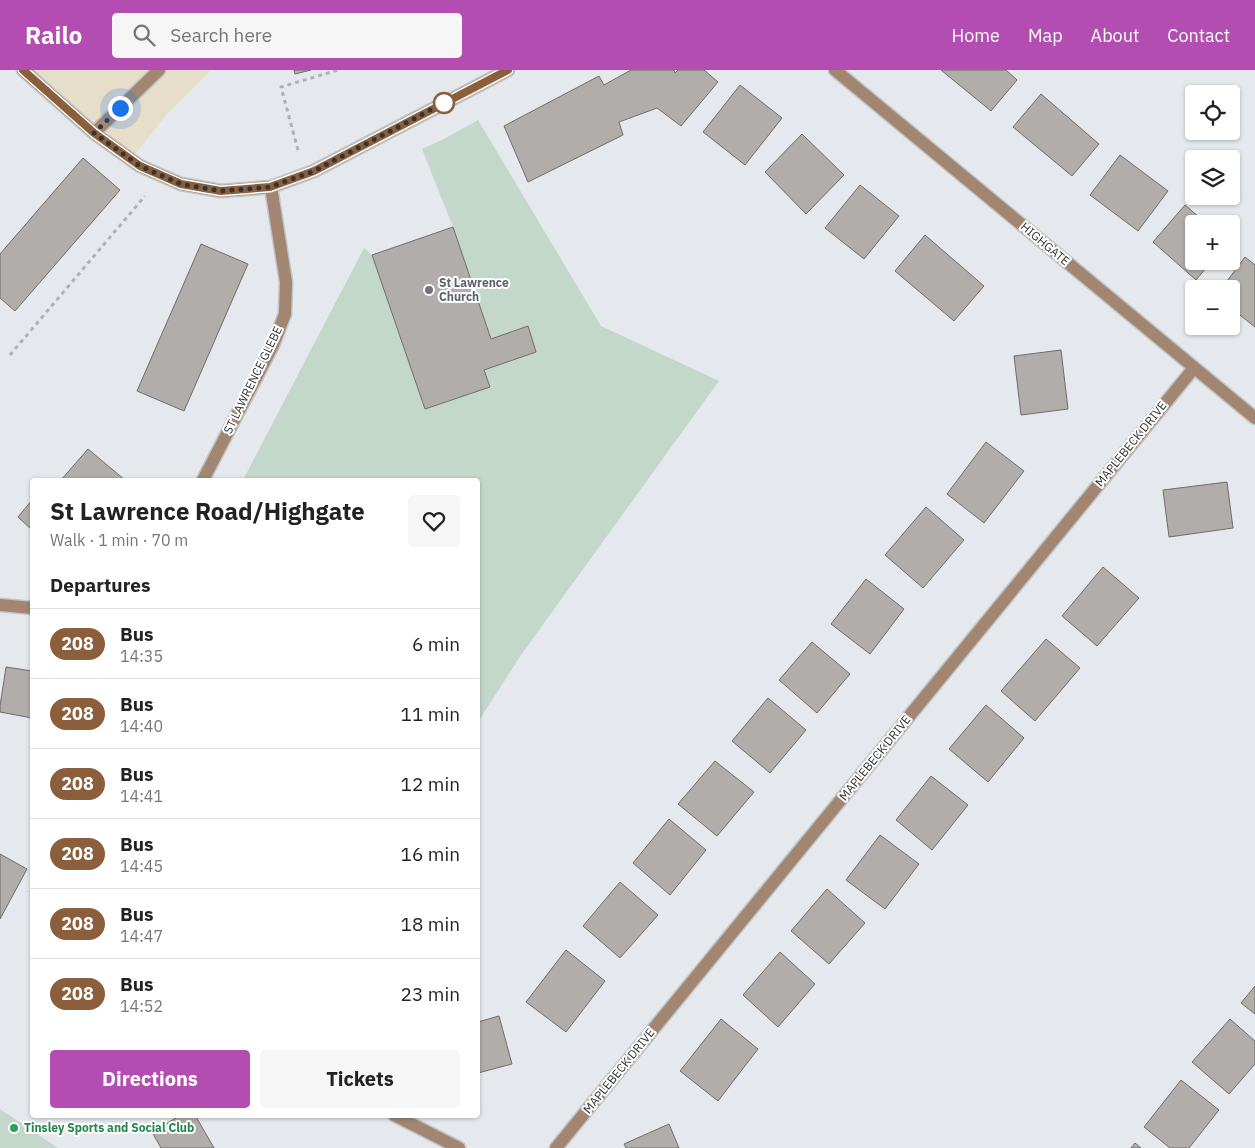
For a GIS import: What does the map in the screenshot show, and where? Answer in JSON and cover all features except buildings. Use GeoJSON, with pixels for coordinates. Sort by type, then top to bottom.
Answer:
{"type":"FeatureCollection","features":[{"type":"Feature","properties":{"kind":"street"},"geometry":{"type":"LineString","coordinates":[[23,70],[94,133],[140,166],[181,184],[221,191],[270,187],[314,171],[508,70]]}},
{"type":"Feature","properties":{"kind":"street"},"geometry":{"type":"LineString","coordinates":[[94,133],[159,70]]}},
{"type":"Feature","properties":{"kind":"street","name":"HIGHGATE"},"geometry":{"type":"LineString","coordinates":[[835,70],[1255,418]]}},
{"type":"Feature","properties":{"kind":"street","name":"ST LAWRENCE GLEBE"},"geometry":{"type":"LineString","coordinates":[[204,478],[273,344],[285,314],[286,282],[270,187]]}},
{"type":"Feature","properties":{"kind":"street","name":"MAPLEBECK DRIVE"},"geometry":{"type":"LineString","coordinates":[[556,1148],[1194,368]]}},
{"type":"Feature","properties":{"kind":"street"},"geometry":{"type":"LineString","coordinates":[[0,605],[30,608]]}},
{"type":"Feature","properties":{"kind":"street"},"geometry":{"type":"LineString","coordinates":[[400,1118],[459,1148]]}},
{"type":"Feature","properties":{"kind":"path"},"geometry":{"type":"LineString","coordinates":[[304,175],[281,87],[338,70]]}},
{"type":"Feature","properties":{"kind":"path"},"geometry":{"type":"LineString","coordinates":[[10,355],[162,175]]}},
{"type":"Feature","properties":{"kind":"shaded area"},"geometry":{"type":"Polygon","coordinates":[[[23,70],[211,70],[167,114],[131,159],[23,70]]]}},
{"type":"Feature","properties":{"kind":"green space"},"geometry":{"type":"Polygon","coordinates":[[[478,120],[601,326],[719,381],[521,655],[480,719],[480,478],[244,478],[364,248],[372,255],[425,409],[490,387],[484,370],[536,352],[528,326],[491,339],[453,227],[422,149],[478,120]]]}},
{"type":"Feature","properties":{"kind":"green space","name":"Tinsley Sports and Social Club"},"geometry":{"type":"Polygon","coordinates":[[[0,1109],[58,1148],[0,1148],[0,1109]]]}},
{"type":"Feature","properties":{"kind":"bus line","name":"208"},"geometry":{"type":"LineString","coordinates":[[23,70],[94,133],[140,166],[181,184],[221,191],[270,187],[314,171],[508,70]]}},
{"type":"Feature","properties":{"kind":"place","name":"St Lawrence Church"},"geometry":{"type":"Point","coordinates":[429,290]}},
{"type":"Feature","properties":{"kind":"place","name":"Tinsley Sports and Social Club"},"geometry":{"type":"Point","coordinates":[14,1128]}},
{"type":"Feature","properties":{"kind":"route"},"geometry":{"type":"LineString","coordinates":[[120,108],[94,133],[140,166],[181,184],[221,191],[270,187],[314,171],[444,103]]}}]}
